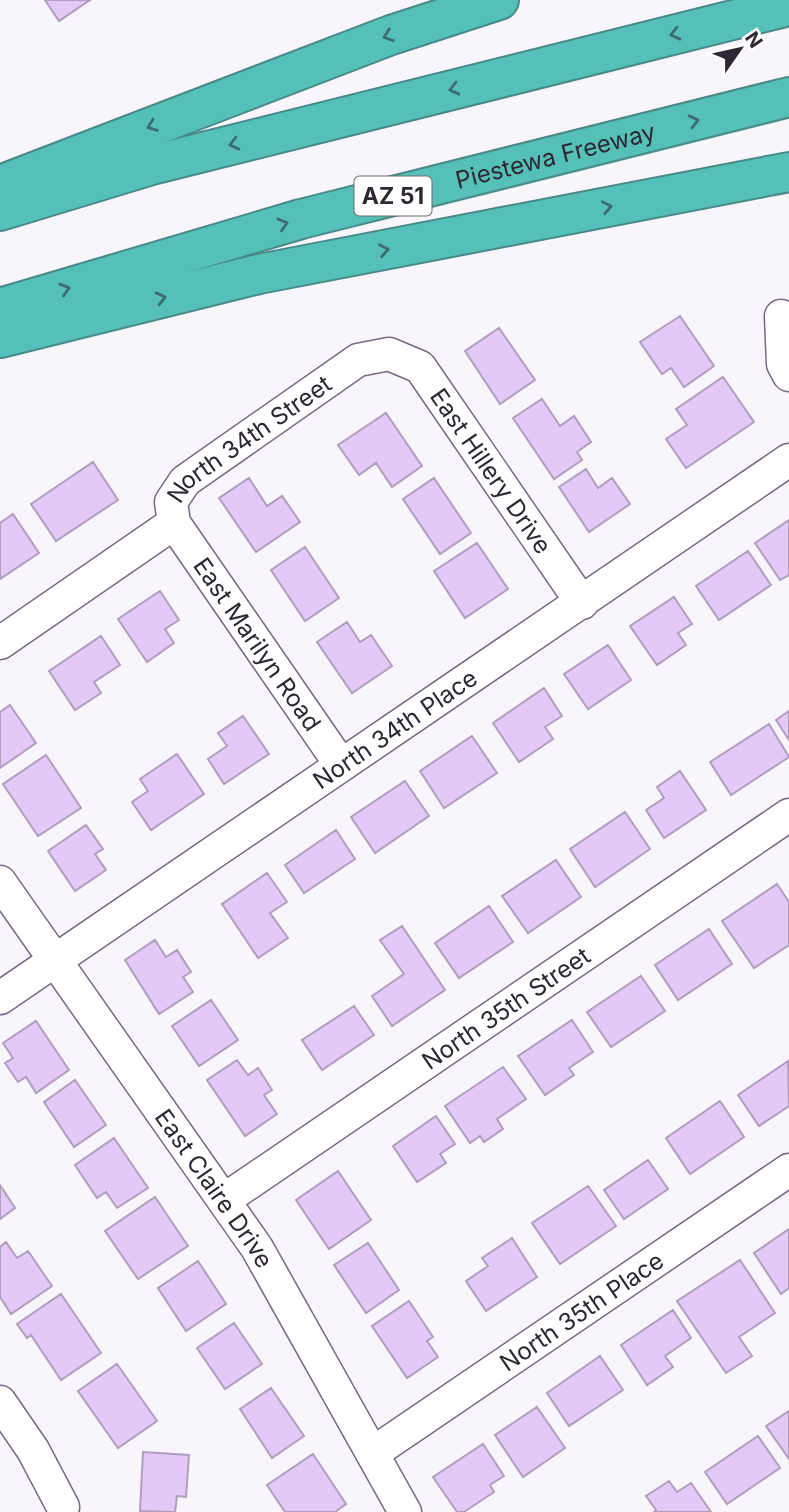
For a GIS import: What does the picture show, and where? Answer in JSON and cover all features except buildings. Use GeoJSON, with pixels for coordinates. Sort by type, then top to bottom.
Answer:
{"type":"FeatureCollection","features":[{"type":"Feature","properties":{"kind":"highway"},"geometry":{"type":"LineString","coordinates":[[0,185],[391,35],[499,0]]}},
{"type":"Feature","properties":{"kind":"highway"},"geometry":{"type":"LineString","coordinates":[[0,211],[155,164],[789,6]]}},
{"type":"Feature","properties":{"kind":"highway","name":"Piestewa Freeway"},"geometry":{"type":"LineString","coordinates":[[0,308],[301,219],[789,97]]}},
{"type":"Feature","properties":{"kind":"highway"},"geometry":{"type":"LineString","coordinates":[[0,338],[259,274],[789,172]]}},
{"type":"Feature","properties":{"kind":"street"},"geometry":{"type":"LineString","coordinates":[[781,316],[783,363],[789,376]]}},
{"type":"Feature","properties":{"kind":"street","name":"North 34th Street"},"geometry":{"type":"LineString","coordinates":[[0,642],[174,523],[171,502],[185,481],[358,360],[389,354]]}},
{"type":"Feature","properties":{"kind":"street","name":"East Hillery Drive"},"geometry":{"type":"LineString","coordinates":[[389,354],[420,367],[582,603]]}},
{"type":"Feature","properties":{"kind":"street","name":"North 34th Place"},"geometry":{"type":"LineString","coordinates":[[0,998],[789,460]]}},
{"type":"Feature","properties":{"kind":"street","name":"East Marilyn Road"},"geometry":{"type":"LineString","coordinates":[[174,523],[341,765]]}},
{"type":"Feature","properties":{"kind":"street","name":"North 35th Street"},"geometry":{"type":"LineString","coordinates":[[224,1200],[789,815]]}},
{"type":"Feature","properties":{"kind":"street","name":"East Claire Drive"},"geometry":{"type":"LineString","coordinates":[[0,882],[257,1248],[405,1512]]}},
{"type":"Feature","properties":{"kind":"street","name":"North 35th Place"},"geometry":{"type":"LineString","coordinates":[[373,1453],[789,1170]]}},
{"type":"Feature","properties":{"kind":"street"},"geometry":{"type":"LineString","coordinates":[[0,1402],[33,1450],[64,1507]]}}]}
